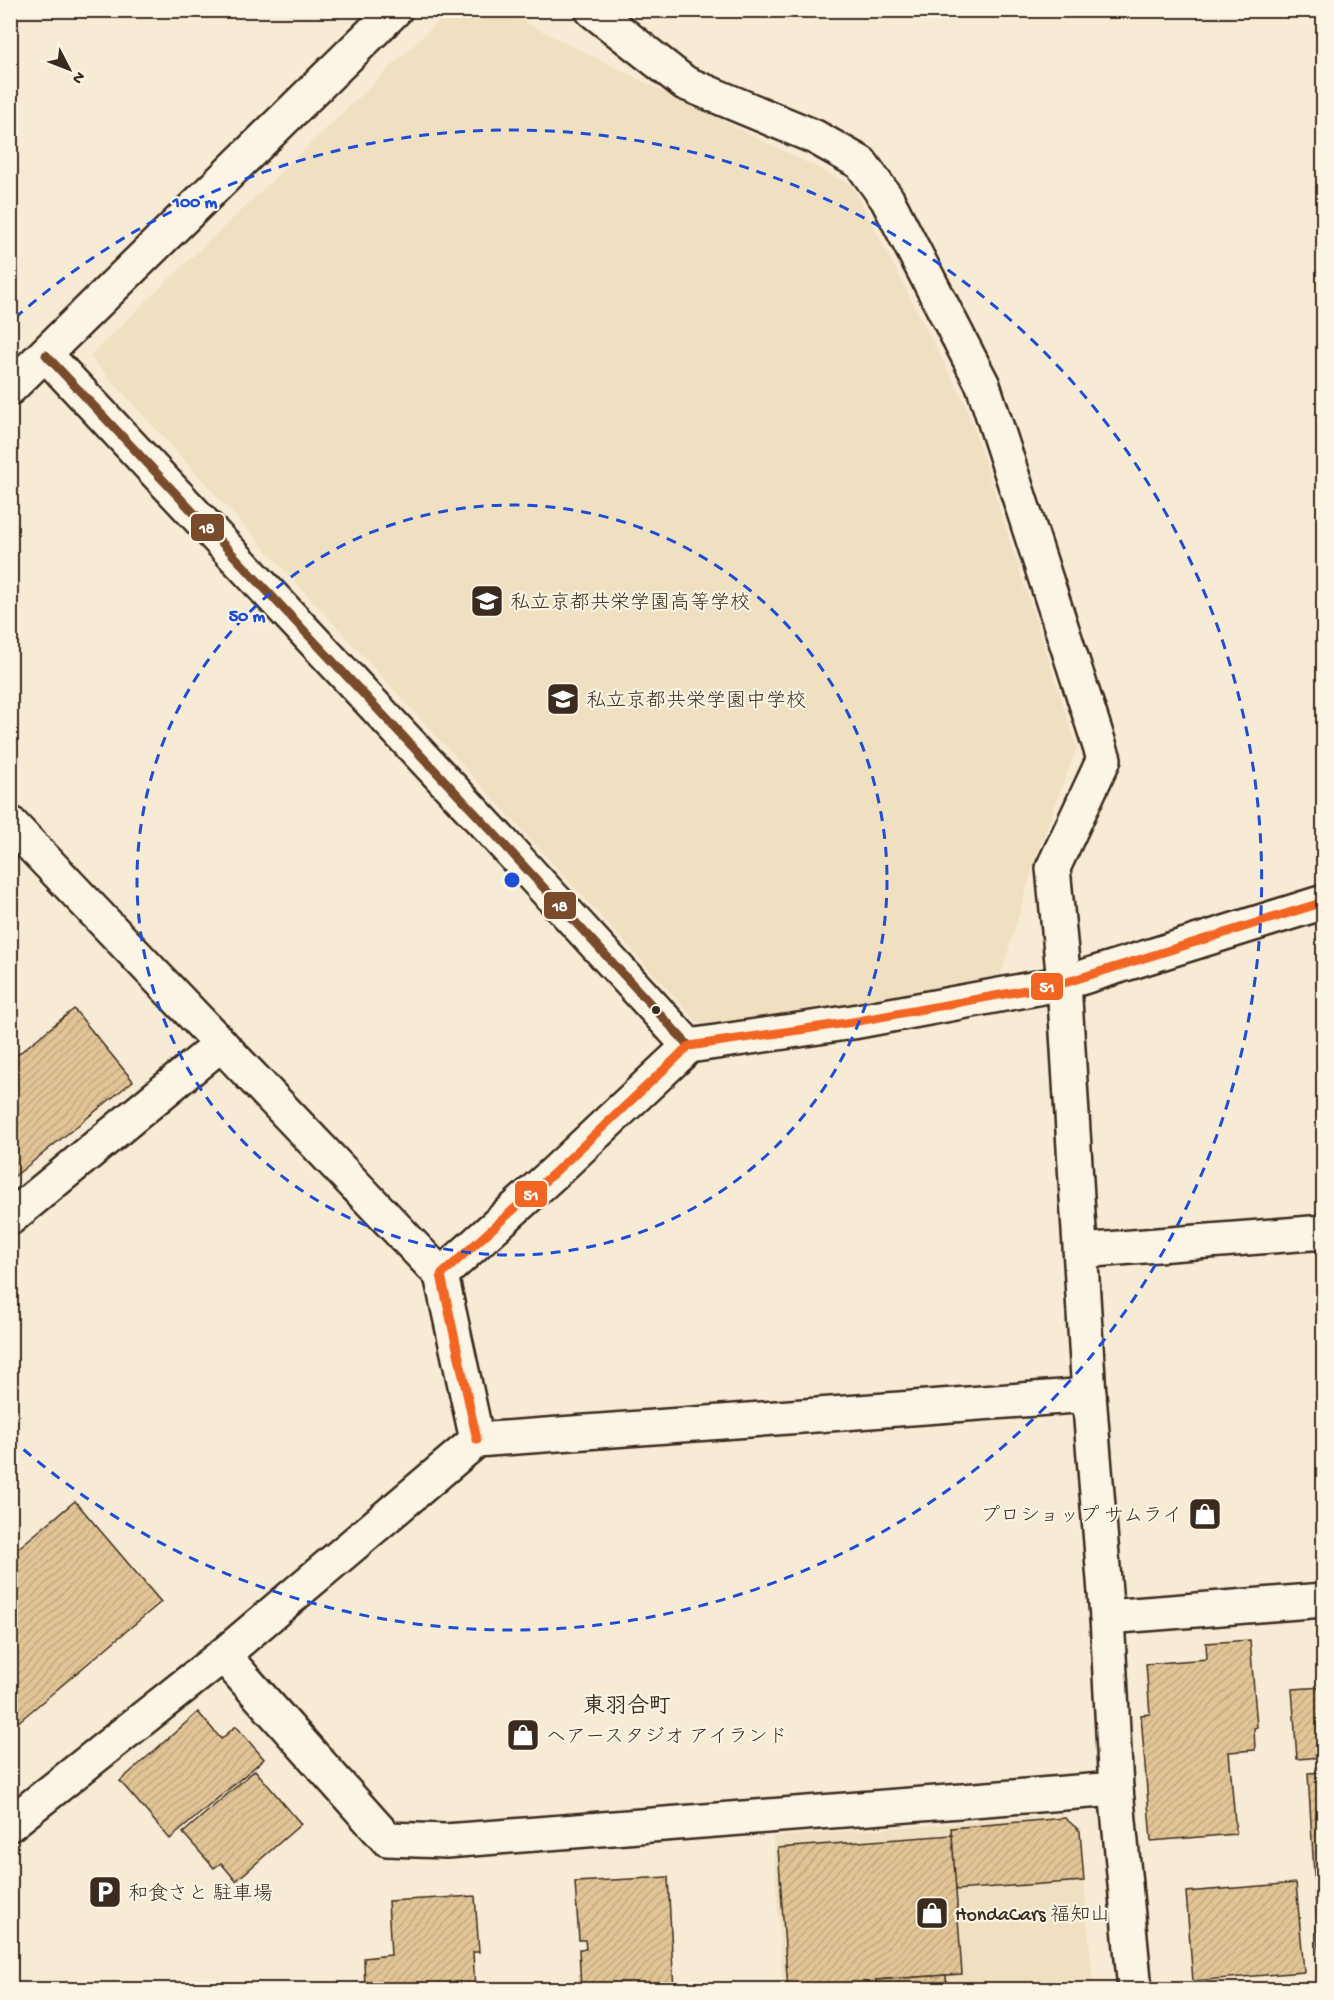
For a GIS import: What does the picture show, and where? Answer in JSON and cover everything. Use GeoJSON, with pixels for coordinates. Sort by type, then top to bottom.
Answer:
{"type":"FeatureCollection","features":[{"type":"Feature","properties":{"kind":"street"},"geometry":{"type":"LineString","coordinates":[[10,388],[395,10]]}},
{"type":"Feature","properties":{"kind":"street"},"geometry":{"type":"LineString","coordinates":[[592,10],[685,83],[815,137],[861,163],[886,199],[983,386],[1104,759],[1053,868],[1065,983],[1089,1395],[1107,1617],[1116,1789],[1135,1989]]}},
{"type":"Feature","properties":{"kind":"street"},"geometry":{"type":"LineString","coordinates":[[46,355],[689,1046]]}},
{"type":"Feature","properties":{"kind":"street"},"geometry":{"type":"LineString","coordinates":[[10,823],[441,1275],[477,1440]]}},
{"type":"Feature","properties":{"kind":"street"},"geometry":{"type":"LineString","coordinates":[[441,1275],[689,1046],[853,1022],[1065,983],[1323,902]]}},
{"type":"Feature","properties":{"kind":"street"},"geometry":{"type":"LineString","coordinates":[[10,1218],[222,1044]]}},
{"type":"Feature","properties":{"kind":"street"},"geometry":{"type":"LineString","coordinates":[[1081,1251],[1323,1232]]}},
{"type":"Feature","properties":{"kind":"street"},"geometry":{"type":"LineString","coordinates":[[10,1824],[223,1655],[477,1440],[1089,1395]]}},
{"type":"Feature","properties":{"kind":"street"},"geometry":{"type":"LineString","coordinates":[[1107,1617],[1323,1600]]}},
{"type":"Feature","properties":{"kind":"street"},"geometry":{"type":"LineString","coordinates":[[223,1655],[387,1839],[446,1842],[1116,1789]]}},
{"type":"Feature","properties":{"kind":"shaded area"},"geometry":{"type":"Polygon","coordinates":[[[449,11],[502,11],[852,185],[966,405],[1077,747],[1038,851],[999,981],[702,1027],[89,356],[449,11]]]}},
{"type":"Feature","properties":{"kind":"shaded area","name":"HondaCars 福知山"},"geometry":{"type":"Polygon","coordinates":[[[1063,1815],[1080,1831],[1093,1989],[783,1989],[773,1837],[1063,1815]]]}},
{"type":"Feature","properties":{"kind":"building"},"geometry":{"type":"Polygon","coordinates":[[[74,1009],[133,1081],[10,1180],[10,1047],[17,1055],[74,1009]]]}},
{"type":"Feature","properties":{"kind":"building"},"geometry":{"type":"Polygon","coordinates":[[[75,1501],[161,1602],[10,1729],[10,1555],[75,1501]]]}},
{"type":"Feature","properties":{"kind":"building"},"geometry":{"type":"Polygon","coordinates":[[[1250,1640],[1257,1727],[1254,1728],[1255,1750],[1229,1752],[1236,1834],[1151,1841],[1141,1715],[1150,1714],[1146,1664],[1207,1659],[1206,1643],[1250,1640]]]}},
{"type":"Feature","properties":{"kind":"building"},"geometry":{"type":"Polygon","coordinates":[[[1324,1687],[1324,1757],[1297,1759],[1292,1689],[1324,1687]]]}},
{"type":"Feature","properties":{"kind":"building"},"geometry":{"type":"Polygon","coordinates":[[[198,1712],[221,1739],[236,1726],[264,1759],[170,1839],[120,1781],[198,1712]]]}},
{"type":"Feature","properties":{"kind":"building"},"geometry":{"type":"Polygon","coordinates":[[[255,1770],[301,1824],[236,1881],[221,1863],[214,1868],[183,1833],[255,1770]]]}},
{"type":"Feature","properties":{"kind":"building"},"geometry":{"type":"Polygon","coordinates":[[[1324,1772],[1324,1990],[1321,1990],[1308,1773],[1324,1772]]]}},
{"type":"Feature","properties":{"kind":"building"},"geometry":{"type":"Polygon","coordinates":[[[1065,1818],[1080,1831],[1084,1881],[955,1890],[951,1828],[1065,1818]]]}},
{"type":"Feature","properties":{"kind":"building"},"geometry":{"type":"Polygon","coordinates":[[[952,1835],[962,1974],[876,1980],[877,1990],[788,1990],[778,1848],[952,1835]]]}},
{"type":"Feature","properties":{"kind":"building"},"geometry":{"type":"Polygon","coordinates":[[[668,1877],[674,1990],[581,1990],[579,1949],[586,1949],[585,1940],[579,1940],[575,1882],[668,1877]]]}},
{"type":"Feature","properties":{"kind":"building"},"geometry":{"type":"Polygon","coordinates":[[[1296,1883],[1304,1972],[1193,1981],[1186,1892],[1296,1883]]]}},
{"type":"Feature","properties":{"kind":"building"},"geometry":{"type":"Polygon","coordinates":[[[475,1896],[479,1952],[473,1952],[475,1990],[365,1990],[364,1958],[391,1955],[388,1901],[475,1896]]]}},
{"type":"Feature","properties":{"kind":"building"},"geometry":{"type":"Polygon","coordinates":[[[946,1975],[947,1990],[877,1990],[876,1980],[946,1975]]]}},
{"type":"Feature","properties":{"kind":"transit line","name":"18"},"geometry":{"type":"LineString","coordinates":[[46,355],[487,826],[689,1046]]}},
{"type":"Feature","properties":{"kind":"transit line","name":"51"},"geometry":{"type":"LineString","coordinates":[[477,1440],[441,1275],[689,1046],[853,1022],[1064,983],[1324,902]]}},
{"type":"Feature","properties":{"kind":"place","name":"私立京都共栄学園高等学校"},"geometry":{"type":"Point","coordinates":[487,601]}},
{"type":"Feature","properties":{"kind":"place","name":"私立京都共栄学園中学校"},"geometry":{"type":"Point","coordinates":[563,699]}},
{"type":"Feature","properties":{"kind":"place","name":"プロショップ サムライ"},"geometry":{"type":"Point","coordinates":[1205,1514]}},
{"type":"Feature","properties":{"kind":"place","name":"ヘアースタジオ アイランド"},"geometry":{"type":"Point","coordinates":[523,1735]}},
{"type":"Feature","properties":{"kind":"place","name":"和食さと 駐車場"},"geometry":{"type":"Point","coordinates":[105,1892]}},
{"type":"Feature","properties":{"kind":"place","name":"HondaCars 福知山"},"geometry":{"type":"Point","coordinates":[932,1913]}},
{"type":"Feature","properties":{"kind":"district","name":"東羽合町"},"geometry":{"type":"Point","coordinates":[627,1704]}}]}
